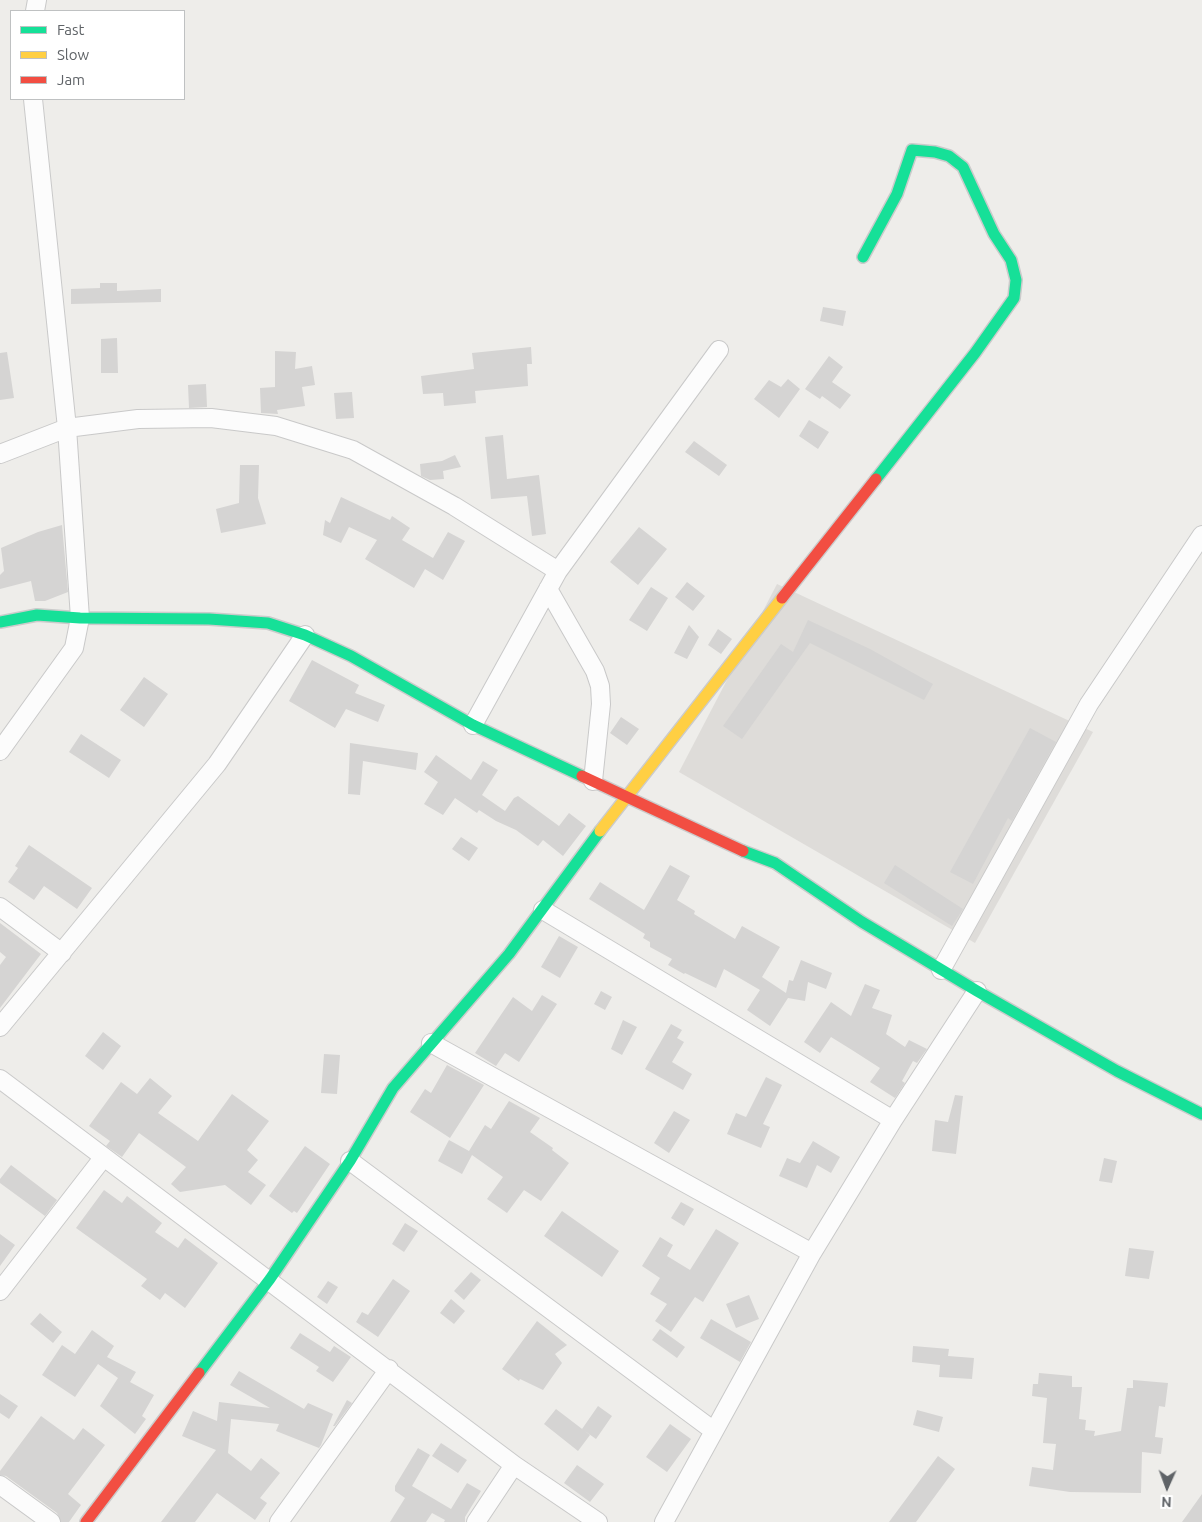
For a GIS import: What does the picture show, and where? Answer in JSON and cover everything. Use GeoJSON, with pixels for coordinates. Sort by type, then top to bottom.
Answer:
{"type":"FeatureCollection","features":[{"type":"Feature","properties":{"kind":"street"},"geometry":{"type":"LineString","coordinates":[[0,751],[74,648],[80,618],[67,428],[33,100]]}},
{"type":"Feature","properties":{"kind":"street"},"geometry":{"type":"LineString","coordinates":[[86,1522],[270,1279],[350,1161],[393,1088],[509,954],[626,796],[975,353],[1014,298],[1016,280],[1011,260],[994,234],[963,167],[949,156],[935,152],[912,150],[897,194],[863,257]]}},
{"type":"Feature","properties":{"kind":"street"},"geometry":{"type":"LineString","coordinates":[[473,725],[558,572],[720,350]]}},
{"type":"Feature","properties":{"kind":"street"},"geometry":{"type":"LineString","coordinates":[[0,454],[67,428],[138,419],[211,418],[276,426],[353,450],[454,506],[558,572]]}},
{"type":"Feature","properties":{"kind":"street"},"geometry":{"type":"LineString","coordinates":[[941,970],[1089,704],[1202,535]]}},
{"type":"Feature","properties":{"kind":"street"},"geometry":{"type":"LineString","coordinates":[[548,588],[595,671],[600,686],[601,704],[593,781]]}},
{"type":"Feature","properties":{"kind":"street"},"geometry":{"type":"LineString","coordinates":[[0,622],[37,615],[80,618],[209,618],[268,623],[305,635],[351,656],[473,725],[734,847],[775,863],[862,922],[941,970],[1117,1071],[1202,1114]]}},
{"type":"Feature","properties":{"kind":"street"},"geometry":{"type":"LineString","coordinates":[[0,1027],[217,764],[305,635]]}},
{"type":"Feature","properties":{"kind":"street"},"geometry":{"type":"LineString","coordinates":[[0,906],[62,953]]}},
{"type":"Feature","properties":{"kind":"street"},"geometry":{"type":"LineString","coordinates":[[542,910],[893,1120]]}},
{"type":"Feature","properties":{"kind":"street"},"geometry":{"type":"LineString","coordinates":[[664,1522],[812,1253],[893,1120],[977,991]]}},
{"type":"Feature","properties":{"kind":"street"},"geometry":{"type":"LineString","coordinates":[[430,1043],[812,1253]]}},
{"type":"Feature","properties":{"kind":"street"},"geometry":{"type":"LineString","coordinates":[[0,1079],[103,1158],[270,1279],[514,1465],[598,1522]]}},
{"type":"Feature","properties":{"kind":"street"},"geometry":{"type":"LineString","coordinates":[[0,1291],[103,1158]]}},
{"type":"Feature","properties":{"kind":"street"},"geometry":{"type":"LineString","coordinates":[[350,1161],[714,1431]]}},
{"type":"Feature","properties":{"kind":"street"},"geometry":{"type":"LineString","coordinates":[[279,1522],[389,1369]]}},
{"type":"Feature","properties":{"kind":"street"},"geometry":{"type":"LineString","coordinates":[[476,1522],[514,1465]]}},
{"type":"Feature","properties":{"kind":"street"},"geometry":{"type":"LineString","coordinates":[[0,1485],[51,1522]]}},
{"type":"Feature","properties":{"kind":"shaded area"},"geometry":{"type":"Polygon","coordinates":[[[777,584],[1093,732],[975,943],[679,772],[777,584]]]}},
{"type":"Feature","properties":{"kind":"building"},"geometry":{"type":"Polygon","coordinates":[[[100,283],[117,283],[117,291],[161,289],[161,302],[71,304],[71,289],[100,288],[100,283]]]}},
{"type":"Feature","properties":{"kind":"building"},"geometry":{"type":"Polygon","coordinates":[[[823,307],[846,311],[843,326],[820,321],[823,307]]]}},
{"type":"Feature","properties":{"kind":"building"},"geometry":{"type":"Polygon","coordinates":[[[117,338],[118,373],[101,373],[101,339],[117,338]]]}},
{"type":"Feature","properties":{"kind":"building"},"geometry":{"type":"Polygon","coordinates":[[[531,347],[532,364],[527,364],[528,386],[475,391],[476,403],[444,406],[443,393],[423,394],[421,376],[474,369],[472,353],[531,347]]]}},
{"type":"Feature","properties":{"kind":"building"},"geometry":{"type":"Polygon","coordinates":[[[275,351],[296,352],[295,369],[312,366],[315,385],[302,387],[305,406],[277,410],[278,414],[261,413],[260,388],[275,387],[275,351]]]}},
{"type":"Feature","properties":{"kind":"building"},"geometry":{"type":"Polygon","coordinates":[[[7,352],[14,398],[0,400],[0,353],[7,352]]]}},
{"type":"Feature","properties":{"kind":"building"},"geometry":{"type":"Polygon","coordinates":[[[829,356],[843,367],[832,382],[851,395],[840,409],[822,396],[820,399],[805,389],[829,356]]]}},
{"type":"Feature","properties":{"kind":"building"},"geometry":{"type":"Polygon","coordinates":[[[788,379],[800,389],[779,418],[754,399],[769,380],[781,387],[788,379]]]}},
{"type":"Feature","properties":{"kind":"building"},"geometry":{"type":"Polygon","coordinates":[[[206,384],[207,407],[189,408],[188,385],[206,384]]]}},
{"type":"Feature","properties":{"kind":"building"},"geometry":{"type":"Polygon","coordinates":[[[352,392],[354,418],[336,419],[334,393],[352,392]]]}},
{"type":"Feature","properties":{"kind":"building"},"geometry":{"type":"Polygon","coordinates":[[[809,420],[829,432],[818,449],[799,436],[809,420]]]}},
{"type":"Feature","properties":{"kind":"building"},"geometry":{"type":"Polygon","coordinates":[[[503,435],[507,479],[539,475],[546,534],[532,536],[527,496],[491,499],[485,437],[503,435]]]}},
{"type":"Feature","properties":{"kind":"building"},"geometry":{"type":"Polygon","coordinates":[[[694,441],[727,465],[719,476],[685,452],[694,441]]]}},
{"type":"Feature","properties":{"kind":"building"},"geometry":{"type":"Polygon","coordinates":[[[455,455],[461,467],[443,471],[444,479],[430,480],[421,476],[420,464],[442,461],[455,455]]]}},
{"type":"Feature","properties":{"kind":"building"},"geometry":{"type":"Polygon","coordinates":[[[240,465],[259,465],[258,498],[266,524],[221,533],[216,509],[239,503],[240,465]]]}},
{"type":"Feature","properties":{"kind":"building"},"geometry":{"type":"Polygon","coordinates":[[[341,497],[390,520],[392,516],[410,528],[402,540],[433,558],[448,532],[465,541],[443,580],[425,569],[414,588],[365,559],[377,540],[349,527],[341,543],[323,535],[325,520],[330,523],[341,497]]]}},
{"type":"Feature","properties":{"kind":"building"},"geometry":{"type":"Polygon","coordinates":[[[62,525],[68,592],[45,601],[35,601],[31,581],[0,589],[0,575],[4,571],[1,548],[38,532],[62,525]]]}},
{"type":"Feature","properties":{"kind":"building"},"geometry":{"type":"Polygon","coordinates":[[[639,527],[667,549],[638,585],[610,562],[639,527]]]}},
{"type":"Feature","properties":{"kind":"building"},"geometry":{"type":"Polygon","coordinates":[[[687,582],[705,596],[693,611],[675,597],[687,582]]]}},
{"type":"Feature","properties":{"kind":"building"},"geometry":{"type":"Polygon","coordinates":[[[651,587],[668,598],[647,631],[629,620],[651,587]]]}},
{"type":"Feature","properties":{"kind":"building"},"geometry":{"type":"Polygon","coordinates":[[[808,620],[870,649],[933,684],[924,700],[810,643],[742,739],[723,726],[781,644],[793,652],[808,620]]]}},
{"type":"Feature","properties":{"kind":"building"},"geometry":{"type":"Polygon","coordinates":[[[689,625],[699,637],[687,659],[674,653],[689,625]]]}},
{"type":"Feature","properties":{"kind":"building"},"geometry":{"type":"Polygon","coordinates":[[[718,629],[732,639],[721,654],[708,645],[718,629]]]}},
{"type":"Feature","properties":{"kind":"building"},"geometry":{"type":"Polygon","coordinates":[[[312,660],[359,685],[355,693],[385,705],[378,722],[346,709],[335,728],[289,701],[312,660]]]}},
{"type":"Feature","properties":{"kind":"building"},"geometry":{"type":"Polygon","coordinates":[[[144,677],[168,694],[144,727],[120,710],[144,677]]]}},
{"type":"Feature","properties":{"kind":"building"},"geometry":{"type":"Polygon","coordinates":[[[621,717],[639,729],[627,745],[610,733],[621,717]]]}},
{"type":"Feature","properties":{"kind":"building"},"geometry":{"type":"Polygon","coordinates":[[[1030,728],[1056,742],[1012,821],[1008,818],[973,884],[950,872],[1030,728]]]}},
{"type":"Feature","properties":{"kind":"building"},"geometry":{"type":"Polygon","coordinates":[[[81,734],[121,760],[109,778],[69,752],[81,734]]]}},
{"type":"Feature","properties":{"kind":"building"},"geometry":{"type":"Polygon","coordinates":[[[350,743],[418,753],[416,770],[363,761],[360,795],[348,794],[350,743]]]}},
{"type":"Feature","properties":{"kind":"building"},"geometry":{"type":"Polygon","coordinates":[[[436,755],[471,780],[483,761],[498,770],[482,795],[505,811],[514,798],[518,796],[559,826],[569,813],[586,826],[563,856],[543,840],[538,846],[516,830],[496,821],[479,810],[477,813],[455,798],[443,815],[424,804],[438,782],[424,772],[436,755]]]}},
{"type":"Feature","properties":{"kind":"building"},"geometry":{"type":"Polygon","coordinates":[[[461,837],[478,848],[469,861],[452,849],[461,837]]]}},
{"type":"Feature","properties":{"kind":"building"},"geometry":{"type":"Polygon","coordinates":[[[29,845],[92,888],[77,909],[44,886],[34,900],[8,882],[18,868],[15,866],[29,845]]]}},
{"type":"Feature","properties":{"kind":"building"},"geometry":{"type":"Polygon","coordinates":[[[670,865],[690,876],[677,900],[695,911],[694,914],[735,939],[742,926],[780,947],[762,977],[786,993],[789,980],[793,981],[801,960],[832,973],[826,989],[808,982],[805,1001],[788,998],[770,1026],[747,1010],[760,990],[724,969],[716,988],[684,974],[668,965],[672,959],[650,947],[650,942],[643,938],[645,934],[589,899],[600,882],[644,910],[670,865]]]}},
{"type":"Feature","properties":{"kind":"building"},"geometry":{"type":"Polygon","coordinates":[[[895,865],[963,909],[952,926],[884,883],[895,865]]]}},
{"type":"Feature","properties":{"kind":"building"},"geometry":{"type":"Polygon","coordinates":[[[0,923],[41,954],[0,1008],[0,965],[6,957],[0,952],[0,923]]]}},
{"type":"Feature","properties":{"kind":"building"},"geometry":{"type":"Polygon","coordinates":[[[559,936],[578,947],[560,978],[541,967],[559,936]]]}},
{"type":"Feature","properties":{"kind":"building"},"geometry":{"type":"Polygon","coordinates":[[[865,984],[880,990],[872,1008],[892,1015],[886,1034],[905,1047],[909,1040],[927,1049],[917,1063],[913,1061],[902,1081],[905,1083],[895,1098],[870,1082],[880,1068],[831,1037],[820,1053],[804,1042],[831,1002],[851,1016],[865,984]]]}},
{"type":"Feature","properties":{"kind":"building"},"geometry":{"type":"Polygon","coordinates":[[[601,991],[612,997],[605,1010],[594,1004],[601,991]]]}},
{"type":"Feature","properties":{"kind":"building"},"geometry":{"type":"Polygon","coordinates":[[[542,995],[557,1004],[519,1062],[505,1053],[496,1066],[475,1053],[513,997],[532,1011],[542,995]]]}},
{"type":"Feature","properties":{"kind":"building"},"geometry":{"type":"Polygon","coordinates":[[[623,1020],[637,1027],[622,1055],[611,1049],[623,1020]]]}},
{"type":"Feature","properties":{"kind":"building"},"geometry":{"type":"Polygon","coordinates":[[[671,1024],[682,1030],[677,1038],[684,1042],[672,1062],[692,1074],[683,1090],[645,1069],[671,1024]]]}},
{"type":"Feature","properties":{"kind":"building"},"geometry":{"type":"Polygon","coordinates":[[[103,1032],[121,1046],[103,1070],[85,1056],[103,1032]]]}},
{"type":"Feature","properties":{"kind":"building"},"geometry":{"type":"Polygon","coordinates":[[[324,1054],[340,1055],[337,1094],[321,1093],[324,1054]]]}},
{"type":"Feature","properties":{"kind":"building"},"geometry":{"type":"Polygon","coordinates":[[[447,1065],[484,1085],[450,1138],[410,1112],[425,1089],[431,1093],[447,1065]]]}},
{"type":"Feature","properties":{"kind":"building"},"geometry":{"type":"Polygon","coordinates":[[[766,1077],[782,1085],[763,1124],[770,1127],[761,1148],[727,1134],[736,1113],[746,1117],[766,1077]]]}},
{"type":"Feature","properties":{"kind":"building"},"geometry":{"type":"Polygon","coordinates":[[[150,1078],[172,1096],[158,1113],[198,1141],[232,1094],[269,1121],[247,1150],[258,1160],[248,1172],[266,1185],[251,1205],[225,1185],[180,1192],[171,1184],[186,1167],[139,1133],[122,1157],[106,1146],[110,1141],[89,1126],[121,1082],[137,1094],[150,1078]]]}},
{"type":"Feature","properties":{"kind":"building"},"geometry":{"type":"Polygon","coordinates":[[[955,1095],[963,1096],[956,1154],[932,1151],[935,1120],[948,1122],[955,1095]]]}},
{"type":"Feature","properties":{"kind":"building"},"geometry":{"type":"Polygon","coordinates":[[[509,1101],[540,1118],[530,1132],[553,1148],[552,1150],[569,1163],[541,1201],[524,1190],[507,1213],[487,1199],[503,1177],[472,1155],[462,1174],[438,1161],[449,1140],[469,1151],[485,1125],[491,1129],[509,1101]]]}},
{"type":"Feature","properties":{"kind":"building"},"geometry":{"type":"Polygon","coordinates":[[[674,1111],[690,1120],[669,1153],[654,1143],[674,1111]]]}},
{"type":"Feature","properties":{"kind":"building"},"geometry":{"type":"Polygon","coordinates":[[[813,1141],[840,1157],[831,1173],[817,1165],[807,1188],[779,1176],[787,1158],[800,1163],[813,1141]]]}},
{"type":"Feature","properties":{"kind":"building"},"geometry":{"type":"Polygon","coordinates":[[[305,1146],[330,1164],[297,1213],[294,1211],[292,1213],[269,1196],[305,1146]]]}},
{"type":"Feature","properties":{"kind":"building"},"geometry":{"type":"Polygon","coordinates":[[[1104,1158],[1117,1161],[1112,1183],[1099,1181],[1104,1158]]]}},
{"type":"Feature","properties":{"kind":"building"},"geometry":{"type":"Polygon","coordinates":[[[11,1165],[57,1200],[45,1216],[0,1183],[0,1179],[11,1165]]]}},
{"type":"Feature","properties":{"kind":"building"},"geometry":{"type":"Polygon","coordinates":[[[104,1190],[122,1203],[127,1196],[162,1223],[155,1232],[178,1248],[185,1238],[218,1263],[185,1308],[165,1293],[160,1300],[141,1286],[147,1279],[76,1228],[104,1190]]]}},
{"type":"Feature","properties":{"kind":"building"},"geometry":{"type":"Polygon","coordinates":[[[681,1202],[694,1209],[684,1226],[671,1218],[681,1202]]]}},
{"type":"Feature","properties":{"kind":"building"},"geometry":{"type":"Polygon","coordinates":[[[562,1211],[619,1251],[602,1277],[544,1236],[562,1211]]]}},
{"type":"Feature","properties":{"kind":"building"},"geometry":{"type":"Polygon","coordinates":[[[405,1223],[418,1231],[404,1252],[392,1244],[405,1223]]]}},
{"type":"Feature","properties":{"kind":"building"},"geometry":{"type":"Polygon","coordinates":[[[716,1229],[739,1243],[703,1302],[695,1297],[671,1332],[655,1321],[667,1304],[650,1294],[660,1278],[642,1266],[660,1237],[673,1245],[667,1256],[690,1270],[716,1229]]]}},
{"type":"Feature","properties":{"kind":"building"},"geometry":{"type":"Polygon","coordinates":[[[0,1234],[15,1245],[0,1266],[0,1234]]]}},
{"type":"Feature","properties":{"kind":"building"},"geometry":{"type":"Polygon","coordinates":[[[1129,1248],[1154,1251],[1149,1279],[1125,1276],[1129,1248]]]}},
{"type":"Feature","properties":{"kind":"building"},"geometry":{"type":"Polygon","coordinates":[[[471,1272],[481,1280],[464,1300],[454,1291],[471,1272]]]}},
{"type":"Feature","properties":{"kind":"building"},"geometry":{"type":"Polygon","coordinates":[[[393,1279],[410,1291],[378,1337],[356,1322],[362,1312],[368,1315],[393,1279]]]}},
{"type":"Feature","properties":{"kind":"building"},"geometry":{"type":"Polygon","coordinates":[[[328,1281],[338,1287],[327,1304],[317,1297],[328,1281]]]}},
{"type":"Feature","properties":{"kind":"building"},"geometry":{"type":"Polygon","coordinates":[[[749,1295],[759,1319],[736,1328],[726,1304],[749,1295]]]}},
{"type":"Feature","properties":{"kind":"building"},"geometry":{"type":"Polygon","coordinates":[[[451,1299],[465,1311],[454,1324],[440,1313],[451,1299]]]}},
{"type":"Feature","properties":{"kind":"building"},"geometry":{"type":"Polygon","coordinates":[[[40,1313],[62,1332],[53,1343],[30,1324],[40,1313]]]}},
{"type":"Feature","properties":{"kind":"building"},"geometry":{"type":"Polygon","coordinates":[[[711,1319],[751,1342],[740,1362],[700,1338],[711,1319]]]}},
{"type":"Feature","properties":{"kind":"building"},"geometry":{"type":"Polygon","coordinates":[[[537,1321],[567,1345],[555,1354],[562,1363],[543,1390],[520,1379],[519,1381],[502,1369],[537,1321]]]}},
{"type":"Feature","properties":{"kind":"building"},"geometry":{"type":"Polygon","coordinates":[[[660,1329],[685,1347],[677,1358],[652,1340],[660,1329]]]}},
{"type":"Feature","properties":{"kind":"building"},"geometry":{"type":"Polygon","coordinates":[[[92,1330],[114,1346],[107,1357],[136,1372],[130,1382],[154,1395],[142,1416],[146,1419],[135,1434],[100,1406],[118,1378],[98,1364],[75,1397],[42,1375],[62,1345],[75,1354],[92,1330]]]}},
{"type":"Feature","properties":{"kind":"building"},"geometry":{"type":"Polygon","coordinates":[[[300,1333],[330,1352],[334,1346],[351,1357],[333,1382],[316,1371],[319,1367],[290,1348],[300,1333]]]}},
{"type":"Feature","properties":{"kind":"building"},"geometry":{"type":"Polygon","coordinates":[[[913,1346],[949,1349],[948,1356],[974,1358],[972,1379],[939,1377],[940,1365],[912,1362],[913,1346]]]}},
{"type":"Feature","properties":{"kind":"building"},"geometry":{"type":"Polygon","coordinates":[[[239,1371],[304,1409],[308,1403],[333,1414],[321,1445],[319,1448],[276,1431],[279,1424],[231,1419],[228,1453],[251,1471],[261,1458],[280,1473],[260,1498],[267,1503],[255,1520],[217,1493],[195,1522],[161,1522],[216,1450],[182,1436],[193,1411],[217,1421],[219,1402],[270,1408],[230,1385],[239,1371]]]}},
{"type":"Feature","properties":{"kind":"building"},"geometry":{"type":"Polygon","coordinates":[[[1039,1373],[1072,1376],[1072,1387],[1082,1387],[1079,1419],[1086,1420],[1085,1430],[1095,1431],[1094,1436],[1121,1431],[1127,1388],[1133,1388],[1133,1380],[1168,1383],[1165,1407],[1159,1406],[1155,1437],[1163,1438],[1161,1454],[1142,1452],[1141,1493],[1070,1492],[1029,1486],[1032,1467],[1053,1470],[1056,1444],[1043,1443],[1047,1398],[1032,1396],[1033,1384],[1038,1384],[1039,1373]]]}},
{"type":"Feature","properties":{"kind":"building"},"geometry":{"type":"Polygon","coordinates":[[[0,1394],[18,1406],[9,1419],[0,1413],[0,1394]]]}},
{"type":"Feature","properties":{"kind":"building"},"geometry":{"type":"Polygon","coordinates":[[[347,1400],[352,1403],[335,1426],[333,1426],[347,1400]]]}},
{"type":"Feature","properties":{"kind":"building"},"geometry":{"type":"Polygon","coordinates":[[[598,1406],[612,1416],[596,1439],[582,1429],[598,1406]]]}},
{"type":"Feature","properties":{"kind":"building"},"geometry":{"type":"Polygon","coordinates":[[[556,1409],[590,1435],[578,1451],[544,1424],[556,1409]]]}},
{"type":"Feature","properties":{"kind":"building"},"geometry":{"type":"Polygon","coordinates":[[[917,1410],[943,1417],[939,1432],[913,1425],[917,1410]]]}},
{"type":"Feature","properties":{"kind":"building"},"geometry":{"type":"Polygon","coordinates":[[[41,1416],[74,1440],[83,1428],[105,1445],[68,1494],[81,1505],[69,1522],[61,1522],[57,1513],[6,1476],[0,1475],[0,1471],[41,1416]]]}},
{"type":"Feature","properties":{"kind":"building"},"geometry":{"type":"Polygon","coordinates":[[[670,1424],[691,1439],[667,1472],[646,1457],[670,1424]]]}},
{"type":"Feature","properties":{"kind":"building"},"geometry":{"type":"Polygon","coordinates":[[[441,1443],[467,1460],[458,1473],[432,1456],[441,1443]]]}},
{"type":"Feature","properties":{"kind":"building"},"geometry":{"type":"Polygon","coordinates":[[[418,1448],[430,1455],[412,1486],[451,1509],[467,1483],[481,1491],[465,1517],[465,1522],[444,1522],[445,1520],[432,1513],[426,1522],[390,1522],[405,1498],[395,1491],[395,1486],[418,1448]]]}},
{"type":"Feature","properties":{"kind":"building"},"geometry":{"type":"Polygon","coordinates":[[[938,1456],[955,1469],[916,1522],[889,1522],[938,1456]]]}},
{"type":"Feature","properties":{"kind":"building"},"geometry":{"type":"Polygon","coordinates":[[[577,1465],[604,1484],[590,1502],[564,1483],[577,1465]]]}},
{"type":"Feature","properties":{"kind":"building"},"geometry":{"type":"Polygon","coordinates":[[[1202,1494],[1202,1522],[1182,1522],[1202,1494]]]}},
{"type":"Feature","properties":{"kind":"traffic: fast"},"geometry":{"type":"LineString","coordinates":[[863,257],[897,194],[912,150],[935,152],[949,156],[963,167],[994,234],[1011,260],[1016,280],[1014,298],[975,353],[876,479]]}},
{"type":"Feature","properties":{"kind":"traffic: fast"},"geometry":{"type":"LineString","coordinates":[[0,622],[37,615],[80,618],[209,619],[268,623],[305,635],[351,656],[473,725],[582,776]]}},
{"type":"Feature","properties":{"kind":"traffic: fast"},"geometry":{"type":"LineString","coordinates":[[199,1373],[270,1279],[350,1161],[393,1088],[509,954],[600,831]]}},
{"type":"Feature","properties":{"kind":"traffic: fast"},"geometry":{"type":"LineString","coordinates":[[743,851],[775,863],[862,922],[977,991],[1117,1071],[1202,1114]]}},
{"type":"Feature","properties":{"kind":"traffic: slow"},"geometry":{"type":"LineString","coordinates":[[600,831],[782,598]]}},
{"type":"Feature","properties":{"kind":"traffic: jam"},"geometry":{"type":"LineString","coordinates":[[782,598],[876,479]]}},
{"type":"Feature","properties":{"kind":"traffic: jam"},"geometry":{"type":"LineString","coordinates":[[582,776],[743,851]]}},
{"type":"Feature","properties":{"kind":"traffic: jam"},"geometry":{"type":"LineString","coordinates":[[86,1522],[199,1373]]}}]}
